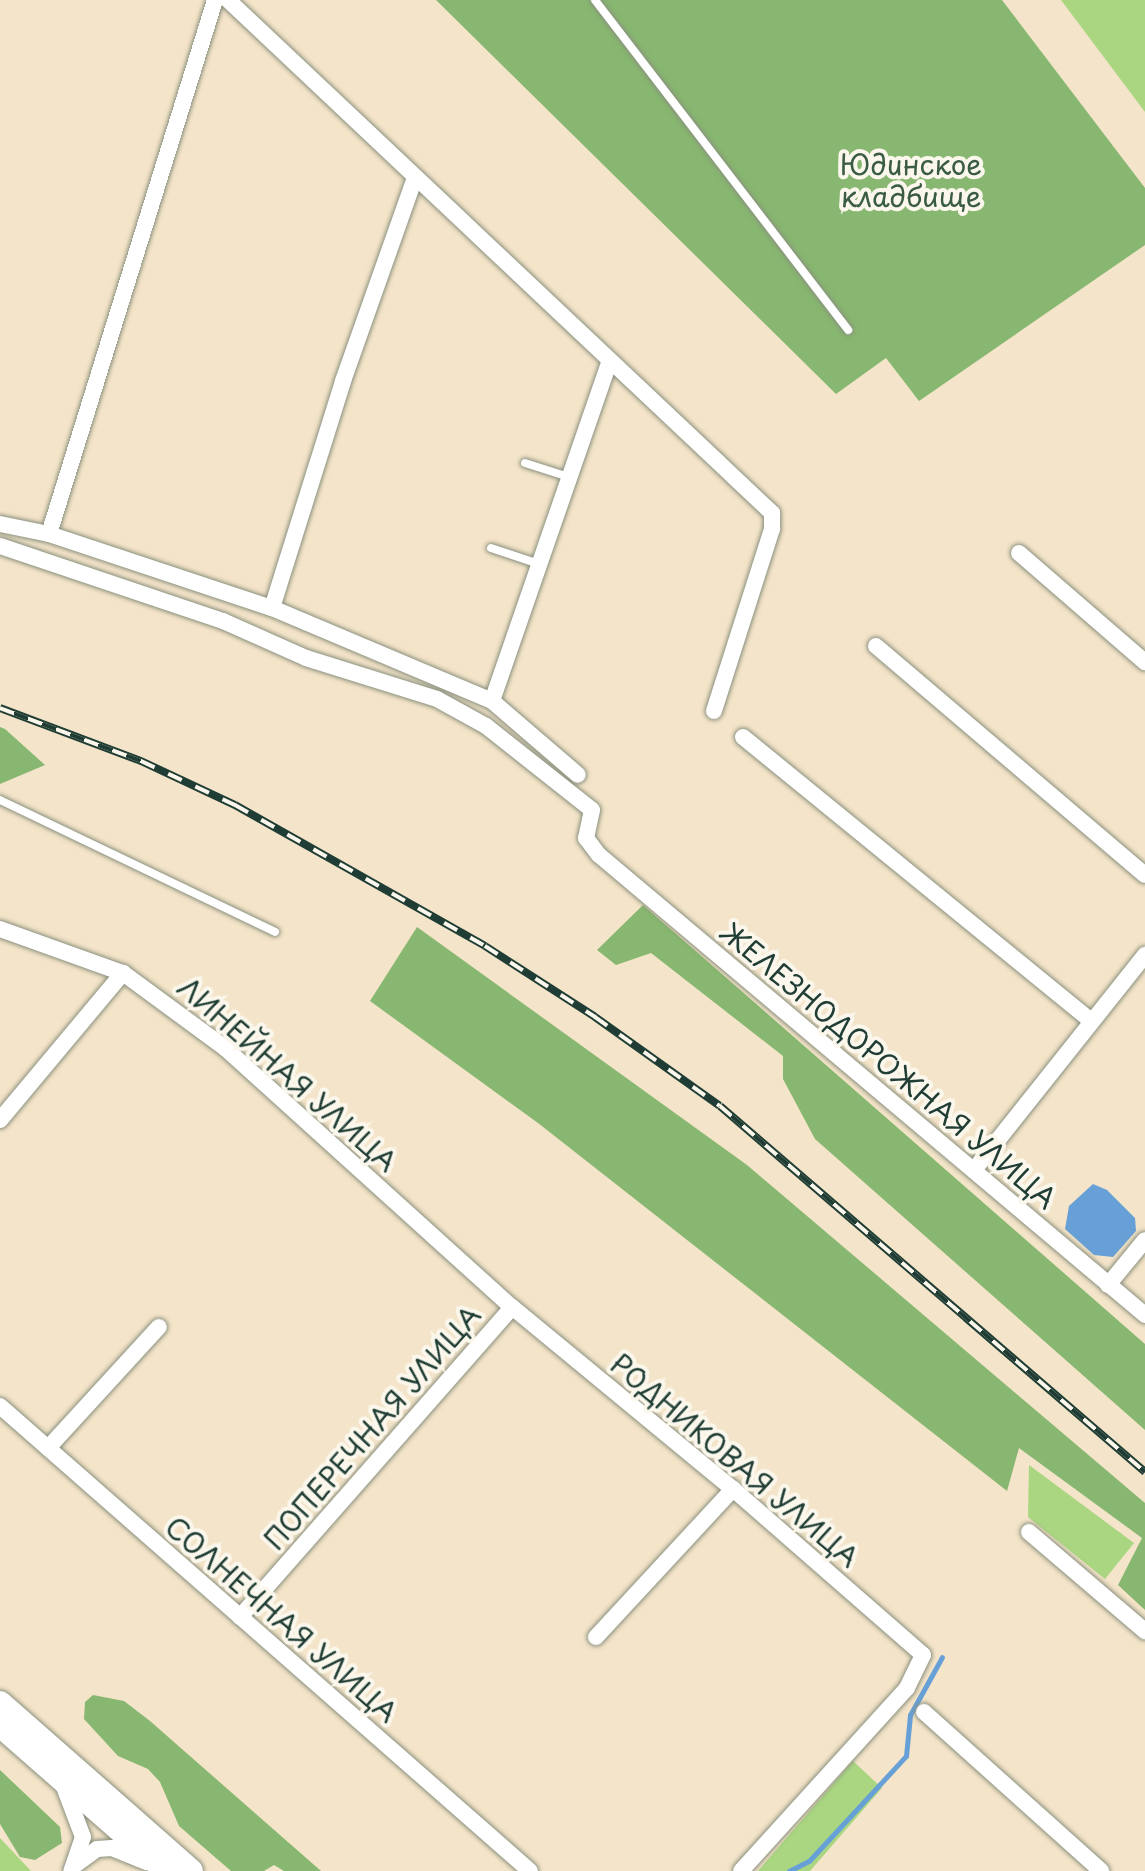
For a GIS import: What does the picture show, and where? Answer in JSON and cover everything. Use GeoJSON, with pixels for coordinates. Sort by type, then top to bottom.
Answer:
{"type":"FeatureCollection","features":[{"type":"Feature","properties":{"kind":"main road"},"geometry":{"type":"LineString","coordinates":[[0,1703],[191,1871]]}},
{"type":"Feature","properties":{"kind":"main road"},"geometry":{"type":"LineString","coordinates":[[0,1725],[166,1871]]}},
{"type":"Feature","properties":{"kind":"street"},"geometry":{"type":"LineString","coordinates":[[49,534],[215,0]]}},
{"type":"Feature","properties":{"kind":"street"},"geometry":{"type":"LineString","coordinates":[[228,0],[579,330],[609,364],[772,513],[772,529],[714,711]]}},
{"type":"Feature","properties":{"kind":"street"},"geometry":{"type":"LineString","coordinates":[[272,608],[343,381],[415,178]]}},
{"type":"Feature","properties":{"kind":"street"},"geometry":{"type":"LineString","coordinates":[[492,701],[609,364]]}},
{"type":"Feature","properties":{"kind":"street"},"geometry":{"type":"LineString","coordinates":[[0,524],[49,534],[272,608],[492,701],[578,775]]}},
{"type":"Feature","properties":{"kind":"street","name":"ЖЕЛЕЗНОДОРОЖНАЯ УЛИЦА"},"geometry":{"type":"LineString","coordinates":[[0,546],[223,621],[306,658],[437,699],[486,726],[592,810],[586,838],[599,855],[1145,1315]]}},
{"type":"Feature","properties":{"kind":"street"},"geometry":{"type":"LineString","coordinates":[[1019,553],[1145,662]]}},
{"type":"Feature","properties":{"kind":"street"},"geometry":{"type":"LineString","coordinates":[[876,646],[1145,875]]}},
{"type":"Feature","properties":{"kind":"street"},"geometry":{"type":"LineString","coordinates":[[743,737],[1089,1019]]}},
{"type":"Feature","properties":{"kind":"street","name":"ЛИНЕЙНАЯ УЛИЦА"},"geometry":{"type":"LineString","coordinates":[[0,929],[123,973],[225,1048],[512,1307]]}},
{"type":"Feature","properties":{"kind":"street"},"geometry":{"type":"LineString","coordinates":[[974,1170],[1089,1019],[1145,955]]}},
{"type":"Feature","properties":{"kind":"street"},"geometry":{"type":"LineString","coordinates":[[0,1120],[123,973]]}},
{"type":"Feature","properties":{"kind":"street"},"geometry":{"type":"LineString","coordinates":[[1108,1285],[1145,1240]]}},
{"type":"Feature","properties":{"kind":"street","name":"РОДНИКОВАЯ УЛИЦА"},"geometry":{"type":"LineString","coordinates":[[512,1307],[733,1489],[923,1655],[907,1688],[741,1871]]}},
{"type":"Feature","properties":{"kind":"street","name":"ПОПЕРЕЧНАЯ УЛИЦА"},"geometry":{"type":"LineString","coordinates":[[240,1617],[512,1307]]}},
{"type":"Feature","properties":{"kind":"street"},"geometry":{"type":"LineString","coordinates":[[48,1448],[159,1327]]}},
{"type":"Feature","properties":{"kind":"street","name":"СОЛНЕЧНАЯ УЛИЦА"},"geometry":{"type":"LineString","coordinates":[[0,1406],[530,1871]]}},
{"type":"Feature","properties":{"kind":"street"},"geometry":{"type":"LineString","coordinates":[[596,1637],[733,1489]]}},
{"type":"Feature","properties":{"kind":"street"},"geometry":{"type":"LineString","coordinates":[[1029,1532],[1145,1631]]}},
{"type":"Feature","properties":{"kind":"street"},"geometry":{"type":"LineString","coordinates":[[924,1712],[1101,1871]]}},
{"type":"Feature","properties":{"kind":"street"},"geometry":{"type":"LineString","coordinates":[[57,1774],[81,1822],[83,1837],[72,1869]]}},
{"type":"Feature","properties":{"kind":"street"},"geometry":{"type":"LineString","coordinates":[[72,1869],[97,1849],[112,1848],[166,1871]]}},
{"type":"Feature","properties":{"kind":"lane"},"geometry":{"type":"LineString","coordinates":[[595,0],[848,330]]}},
{"type":"Feature","properties":{"kind":"lane"},"geometry":{"type":"LineString","coordinates":[[525,463],[570,478]]}},
{"type":"Feature","properties":{"kind":"lane"},"geometry":{"type":"LineString","coordinates":[[491,548],[540,564]]}},
{"type":"Feature","properties":{"kind":"lane"},"geometry":{"type":"LineString","coordinates":[[0,800],[275,932]]}},
{"type":"Feature","properties":{"kind":"green space","name":"Юдинское кладбище"},"geometry":{"type":"Polygon","coordinates":[[[436,0],[1002,0],[1145,188],[1145,245],[919,401],[886,358],[836,394],[436,0]]]}},
{"type":"Feature","properties":{"kind":"green space"},"geometry":{"type":"Polygon","coordinates":[[[1061,0],[1145,0],[1145,112],[1061,0]]]}},
{"type":"Feature","properties":{"kind":"green space"},"geometry":{"type":"Polygon","coordinates":[[[0,727],[5,729],[45,765],[0,784],[0,727]]]}},
{"type":"Feature","properties":{"kind":"green space"},"geometry":{"type":"Polygon","coordinates":[[[643,905],[1145,1344],[1145,1430],[815,1139],[783,1079],[783,1056],[651,953],[616,965],[597,950],[643,905]]]}},
{"type":"Feature","properties":{"kind":"green space"},"geometry":{"type":"Polygon","coordinates":[[[417,927],[747,1165],[1145,1503],[1145,1610],[1118,1585],[1142,1538],[1019,1448],[1007,1491],[538,1123],[370,1001],[417,927]]]}},
{"type":"Feature","properties":{"kind":"green space"},"geometry":{"type":"Polygon","coordinates":[[[1029,1465],[1134,1543],[1105,1579],[1028,1517],[1029,1465]]]}},
{"type":"Feature","properties":{"kind":"green space"},"geometry":{"type":"Polygon","coordinates":[[[93,1695],[124,1701],[150,1721],[321,1871],[284,1871],[274,1865],[264,1871],[231,1871],[179,1826],[160,1782],[148,1769],[118,1756],[84,1719],[85,1702],[93,1695]]]}},
{"type":"Feature","properties":{"kind":"green space"},"geometry":{"type":"Polygon","coordinates":[[[853,1761],[882,1788],[810,1871],[758,1871],[853,1761]]]}},
{"type":"Feature","properties":{"kind":"green space"},"geometry":{"type":"Polygon","coordinates":[[[0,1770],[60,1827],[62,1843],[35,1860],[20,1857],[0,1824],[0,1770]]]}},
{"type":"Feature","properties":{"kind":"green space"},"geometry":{"type":"Polygon","coordinates":[[[0,1838],[31,1871],[0,1871],[0,1838]]]}},
{"type":"Feature","properties":{"kind":"water"},"geometry":{"type":"Polygon","coordinates":[[[1093,1184],[1107,1190],[1135,1218],[1136,1231],[1113,1257],[1094,1255],[1065,1229],[1069,1206],[1093,1184]]]}},
{"type":"Feature","properties":{"kind":"waterway"},"geometry":{"type":"LineString","coordinates":[[789,1871],[809,1861],[906,1756],[910,1715],[942,1657]]}},
{"type":"Feature","properties":{"kind":"railway"},"geometry":{"type":"LineString","coordinates":[[0,708],[141,761],[235,805],[485,946],[595,1017],[720,1106],[1145,1472]]}}]}
